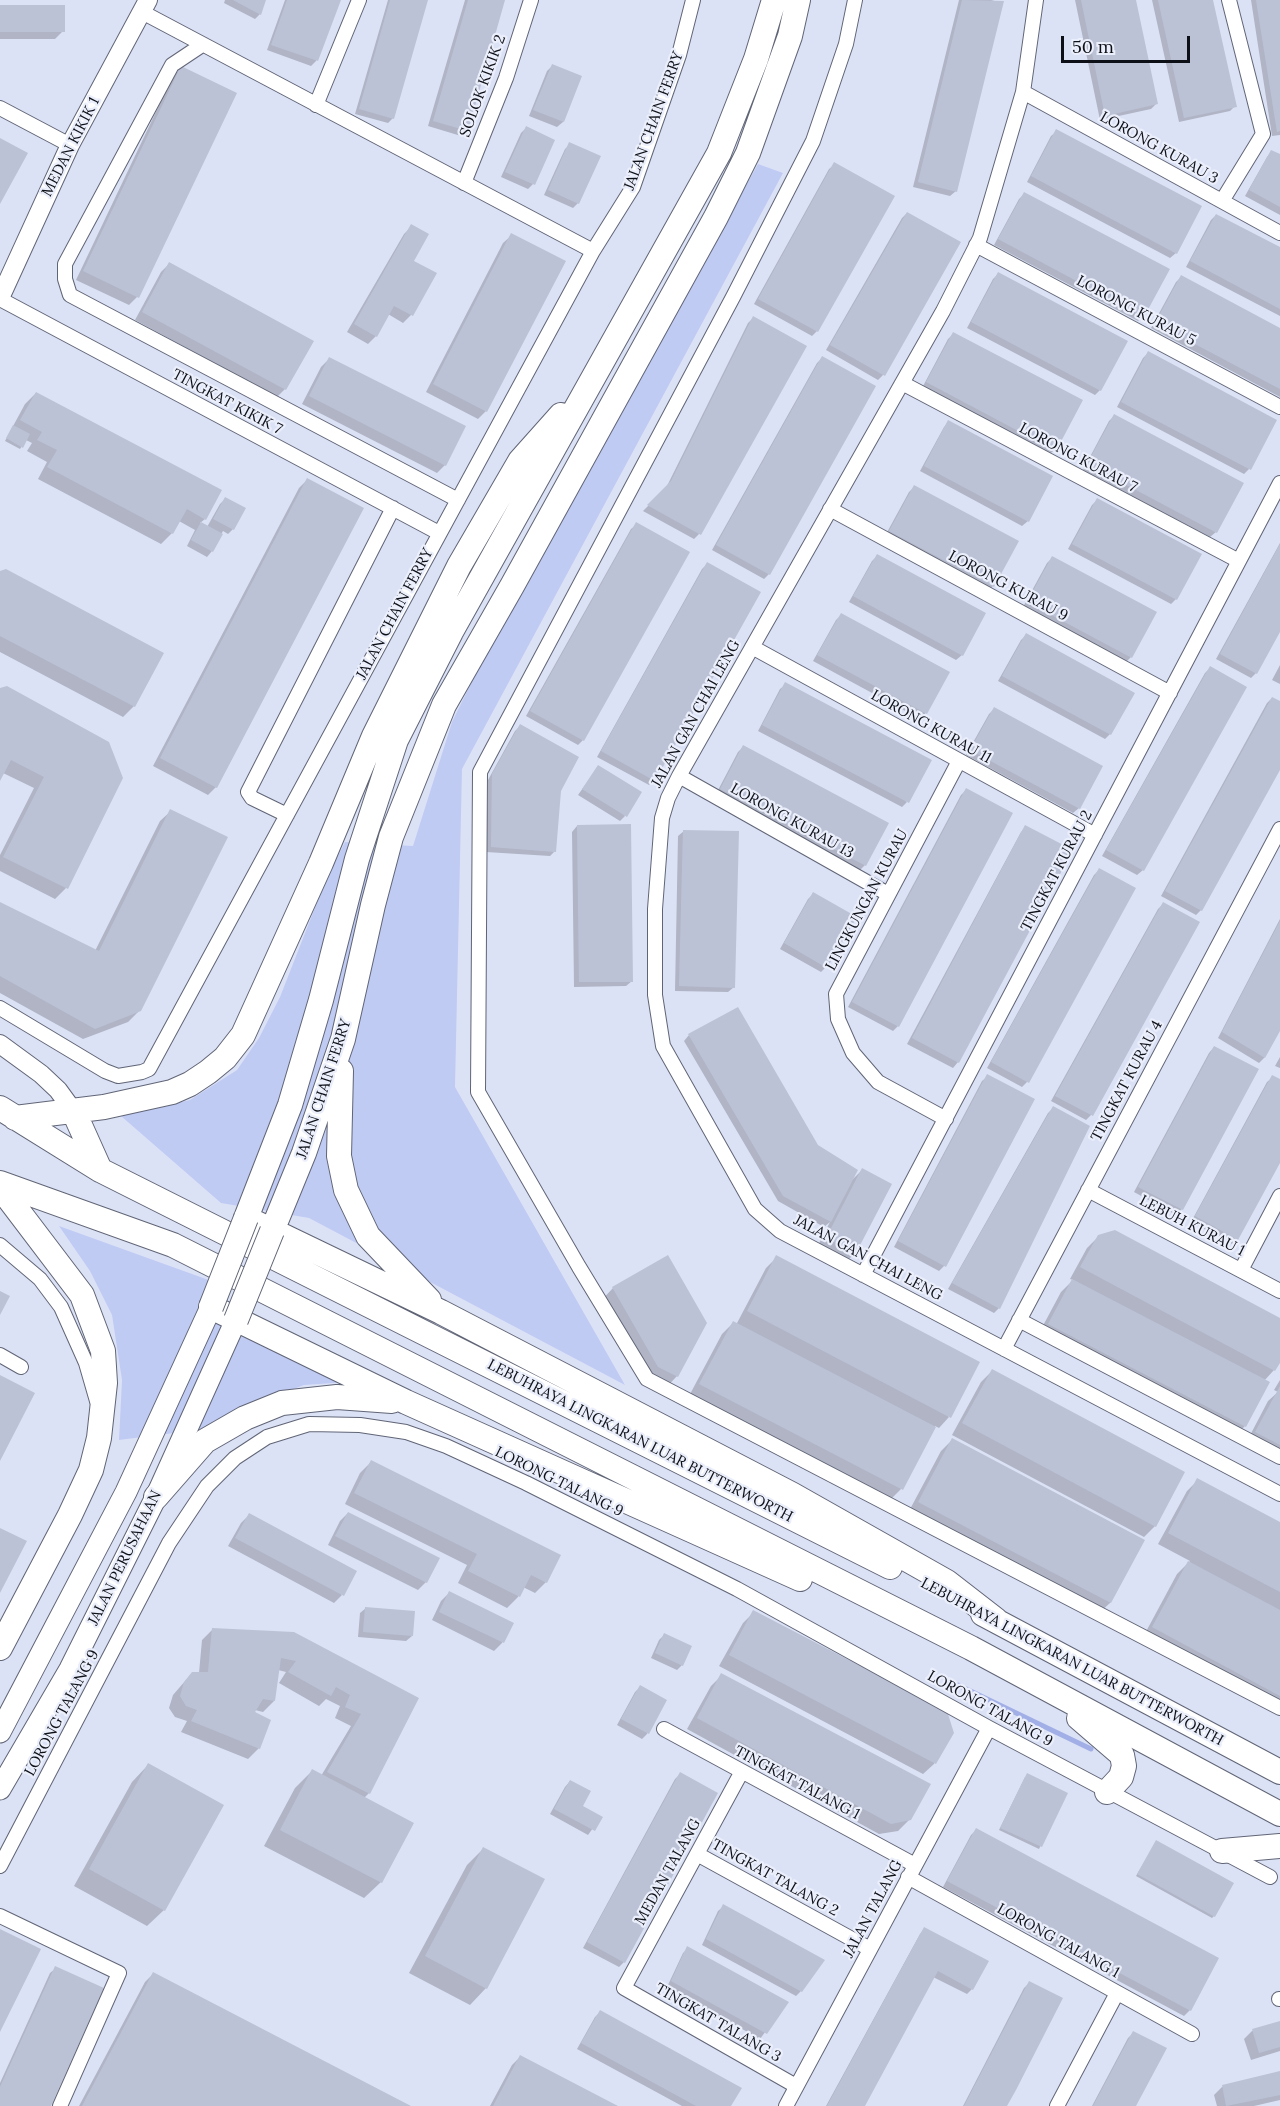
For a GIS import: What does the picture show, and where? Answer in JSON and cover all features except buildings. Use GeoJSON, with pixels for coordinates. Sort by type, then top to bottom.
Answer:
{"type":"FeatureCollection","features":[{"type":"Feature","properties":{"kind":"highway","name":"JALAN CHAIN FERRY"},"geometry":{"type":"LineString","coordinates":[[211,1307],[290,1105],[321,1000],[357,859],[396,740],[452,632],[719,153],[756,59],[774,0]]}},
{"type":"Feature","properties":{"kind":"highway","name":"JALAN CHAIN FERRY"},"geometry":{"type":"LineString","coordinates":[[236,1320],[304,1153],[343,1039],[391,837],[444,705],[518,576],[710,227],[748,153],[790,36],[798,0]]}},
{"type":"Feature","properties":{"kind":"highway"},"geometry":{"type":"LineString","coordinates":[[8,1113],[74,1112],[151,1098],[190,1084],[225,1058],[243,1035],[321,863],[375,736],[459,566],[520,461],[591,382]]}},
{"type":"Feature","properties":{"kind":"highway"},"geometry":{"type":"LineString","coordinates":[[343,1039],[338,1114],[339,1156],[346,1190],[369,1236],[441,1312]]}},
{"type":"Feature","properties":{"kind":"highway"},"geometry":{"type":"LineString","coordinates":[[74,1112],[100,1170]]}},
{"type":"Feature","properties":{"kind":"highway","name":"LEBUHRAYA LINGKARAN LUAR BUTTERWORTH"},"geometry":{"type":"LineString","coordinates":[[8,1113],[100,1170],[996,1620],[1280,1772]]}},
{"type":"Feature","properties":{"kind":"highway"},"geometry":{"type":"LineString","coordinates":[[0,1185],[82,1295],[103,1351],[105,1383],[99,1438],[91,1470],[0,1648]]}},
{"type":"Feature","properties":{"kind":"highway"},"geometry":{"type":"LineString","coordinates":[[0,1185],[173,1245],[971,1648],[1280,1814]]}},
{"type":"Feature","properties":{"kind":"highway"},"geometry":{"type":"LineString","coordinates":[[246,1218],[441,1312],[793,1495],[947,1582],[996,1620]]}},
{"type":"Feature","properties":{"kind":"highway"},"geometry":{"type":"LineString","coordinates":[[211,1307],[406,1402],[920,1634],[971,1648]]}},
{"type":"Feature","properties":{"kind":"highway"},"geometry":{"type":"LineString","coordinates":[[156,1497],[205,1441],[245,1418],[282,1403],[337,1397],[406,1402]]}},
{"type":"Feature","properties":{"kind":"highway"},"geometry":{"type":"LineString","coordinates":[[1044,1688],[1122,1755],[1124,1766],[1121,1777],[1107,1792]]}},
{"type":"Feature","properties":{"kind":"highway"},"geometry":{"type":"LineString","coordinates":[[1222,1851],[1280,1846]]}},
{"type":"Feature","properties":{"kind":"main road","name":"JALAN PERUSAHAAN"},"geometry":{"type":"LineString","coordinates":[[0,1732],[126,1492],[211,1307]]}},
{"type":"Feature","properties":{"kind":"main road","name":"JALAN PERUSAHAAN"},"geometry":{"type":"LineString","coordinates":[[0,1789],[70,1669],[156,1497],[236,1320]]}},
{"type":"Feature","properties":{"kind":"street"},"geometry":{"type":"LineString","coordinates":[[316,105],[359,0]]}},
{"type":"Feature","properties":{"kind":"street","name":"SOLOK KIKIK 2"},"geometry":{"type":"LineString","coordinates":[[464,183],[506,78],[531,0]]}},
{"type":"Feature","properties":{"kind":"street","name":"JALAN CHAIN FERRY"},"geometry":{"type":"LineString","coordinates":[[0,1008],[105,1071],[118,1076],[149,1069],[593,251],[633,187],[679,54],[693,0]]}},
{"type":"Feature","properties":{"kind":"street"},"geometry":{"type":"LineString","coordinates":[[855,0],[846,44],[813,141],[733,297],[480,772],[478,1092],[579,1268],[647,1379],[1280,1708]]}},
{"type":"Feature","properties":{"kind":"street","name":"JALAN GAN CHAI LENG"},"geometry":{"type":"LineString","coordinates":[[1036,0],[1023,92],[980,238],[943,311],[668,798],[662,818],[655,909],[655,995],[663,1046],[755,1209],[780,1231],[1280,1494]]}},
{"type":"Feature","properties":{"kind":"street"},"geometry":{"type":"LineString","coordinates":[[1222,201],[1263,134],[1230,0]]}},
{"type":"Feature","properties":{"kind":"street"},"geometry":{"type":"LineString","coordinates":[[145,6],[202,45],[593,251]]}},
{"type":"Feature","properties":{"kind":"street","name":"MEDAN KIKIK 1"},"geometry":{"type":"LineString","coordinates":[[0,298],[70,145],[145,6]]}},
{"type":"Feature","properties":{"kind":"street"},"geometry":{"type":"LineString","coordinates":[[202,45],[172,65],[70,254],[65,264],[65,279],[70,295],[458,500]]}},
{"type":"Feature","properties":{"kind":"street","name":"LORONG KURAU 3"},"geometry":{"type":"LineString","coordinates":[[1023,92],[1280,232]]}},
{"type":"Feature","properties":{"kind":"street"},"geometry":{"type":"LineString","coordinates":[[0,108],[70,145]]}},
{"type":"Feature","properties":{"kind":"street","name":"LORONG KURAU 5"},"geometry":{"type":"LineString","coordinates":[[976,245],[1280,407]]}},
{"type":"Feature","properties":{"kind":"street","name":"TINGKAT KIKIK 7"},"geometry":{"type":"LineString","coordinates":[[0,298],[440,533]]}},
{"type":"Feature","properties":{"kind":"street","name":"LORONG KURAU 7"},"geometry":{"type":"LineString","coordinates":[[902,383],[1239,561]]}},
{"type":"Feature","properties":{"kind":"street","name":"TINGKAT KURAU 2"},"geometry":{"type":"LineString","coordinates":[[863,1275],[1280,483]]}},
{"type":"Feature","properties":{"kind":"street"},"geometry":{"type":"LineString","coordinates":[[287,815],[252,798],[248,792],[393,508]]}},
{"type":"Feature","properties":{"kind":"street","name":"LORONG KURAU 9"},"geometry":{"type":"LineString","coordinates":[[830,509],[1170,693]]}},
{"type":"Feature","properties":{"kind":"street","name":"LORONG KURAU 11"},"geometry":{"type":"LineString","coordinates":[[752,647],[1095,835]]}},
{"type":"Feature","properties":{"kind":"street","name":"LINGKUNGAN KURAU"},"geometry":{"type":"LineString","coordinates":[[946,1119],[878,1082],[853,1053],[838,1019],[836,994],[959,761]]}},
{"type":"Feature","properties":{"kind":"street","name":"LORONG KURAU 13"},"geometry":{"type":"LineString","coordinates":[[679,776],[888,894]]}},
{"type":"Feature","properties":{"kind":"street","name":"TINGKAT KURAU 4"},"geometry":{"type":"LineString","coordinates":[[1004,1349],[1278,836]]}},
{"type":"Feature","properties":{"kind":"street"},"geometry":{"type":"LineString","coordinates":[[0,1044],[41,1074],[58,1090],[74,1112]]}},
{"type":"Feature","properties":{"kind":"street","name":"LEBUH KURAU 1"},"geometry":{"type":"LineString","coordinates":[[1088,1190],[1280,1291]]}},
{"type":"Feature","properties":{"kind":"street"},"geometry":{"type":"LineString","coordinates":[[1241,1270],[1279,1202]]}},
{"type":"Feature","properties":{"kind":"street"},"geometry":{"type":"LineString","coordinates":[[0,1245],[40,1279],[62,1307],[86,1363],[100,1417]]}},
{"type":"Feature","properties":{"kind":"street"},"geometry":{"type":"LineString","coordinates":[[1019,1320],[1280,1457]]}},
{"type":"Feature","properties":{"kind":"street"},"geometry":{"type":"LineString","coordinates":[[0,1355],[21,1367]]}},
{"type":"Feature","properties":{"kind":"street","name":"LORONG TALANG 9"},"geometry":{"type":"LineString","coordinates":[[0,1866],[169,1544],[207,1486],[235,1458],[267,1437],[309,1424],[360,1425],[406,1432],[446,1446],[526,1483],[737,1589],[1107,1792],[1270,1877]]}},
{"type":"Feature","properties":{"kind":"street","name":"JALAN TALANG"},"geometry":{"type":"LineString","coordinates":[[786,2106],[989,1728]]}},
{"type":"Feature","properties":{"kind":"street","name":"TINGKAT TALANG 1"},"geometry":{"type":"LineString","coordinates":[[664,1729],[912,1871]]}},
{"type":"Feature","properties":{"kind":"street","name":"MEDAN TALANG"},"geometry":{"type":"LineString","coordinates":[[624,1988],[741,1773]]}},
{"type":"Feature","properties":{"kind":"street","name":"TINGKAT TALANG 2"},"geometry":{"type":"LineString","coordinates":[[697,1854],[870,1949]]}},
{"type":"Feature","properties":{"kind":"street","name":"LORONG TALANG 1"},"geometry":{"type":"LineString","coordinates":[[912,1871],[1192,2034]]}},
{"type":"Feature","properties":{"kind":"street"},"geometry":{"type":"LineString","coordinates":[[0,1916],[119,1973],[60,2106]]}},
{"type":"Feature","properties":{"kind":"street","name":"TINGKAT TALANG 3"},"geometry":{"type":"LineString","coordinates":[[624,1988],[796,2086]]}},
{"type":"Feature","properties":{"kind":"street"},"geometry":{"type":"LineString","coordinates":[[1056,2106],[1117,1992]]}},
{"type":"Feature","properties":{"kind":"shaded area"},"geometry":{"type":"Polygon","coordinates":[[[758,164],[783,173],[462,769],[455,1087],[625,1385],[309,1218],[221,1203],[121,1116],[190,1100],[237,1070],[259,1038],[280,997],[325,882],[345,842],[413,846],[452,722],[477,671],[758,164]]]}},
{"type":"Feature","properties":{"kind":"shaded area"},"geometry":{"type":"Polygon","coordinates":[[[59,1226],[217,1283],[202,1306],[349,1382],[304,1385],[239,1410],[206,1429],[119,1440],[122,1380],[112,1315],[90,1271],[59,1226]]]}},
{"type":"Feature","properties":{"kind":"waterway"},"geometry":{"type":"LineString","coordinates":[[958,1685],[1091,1749]]}}]}
